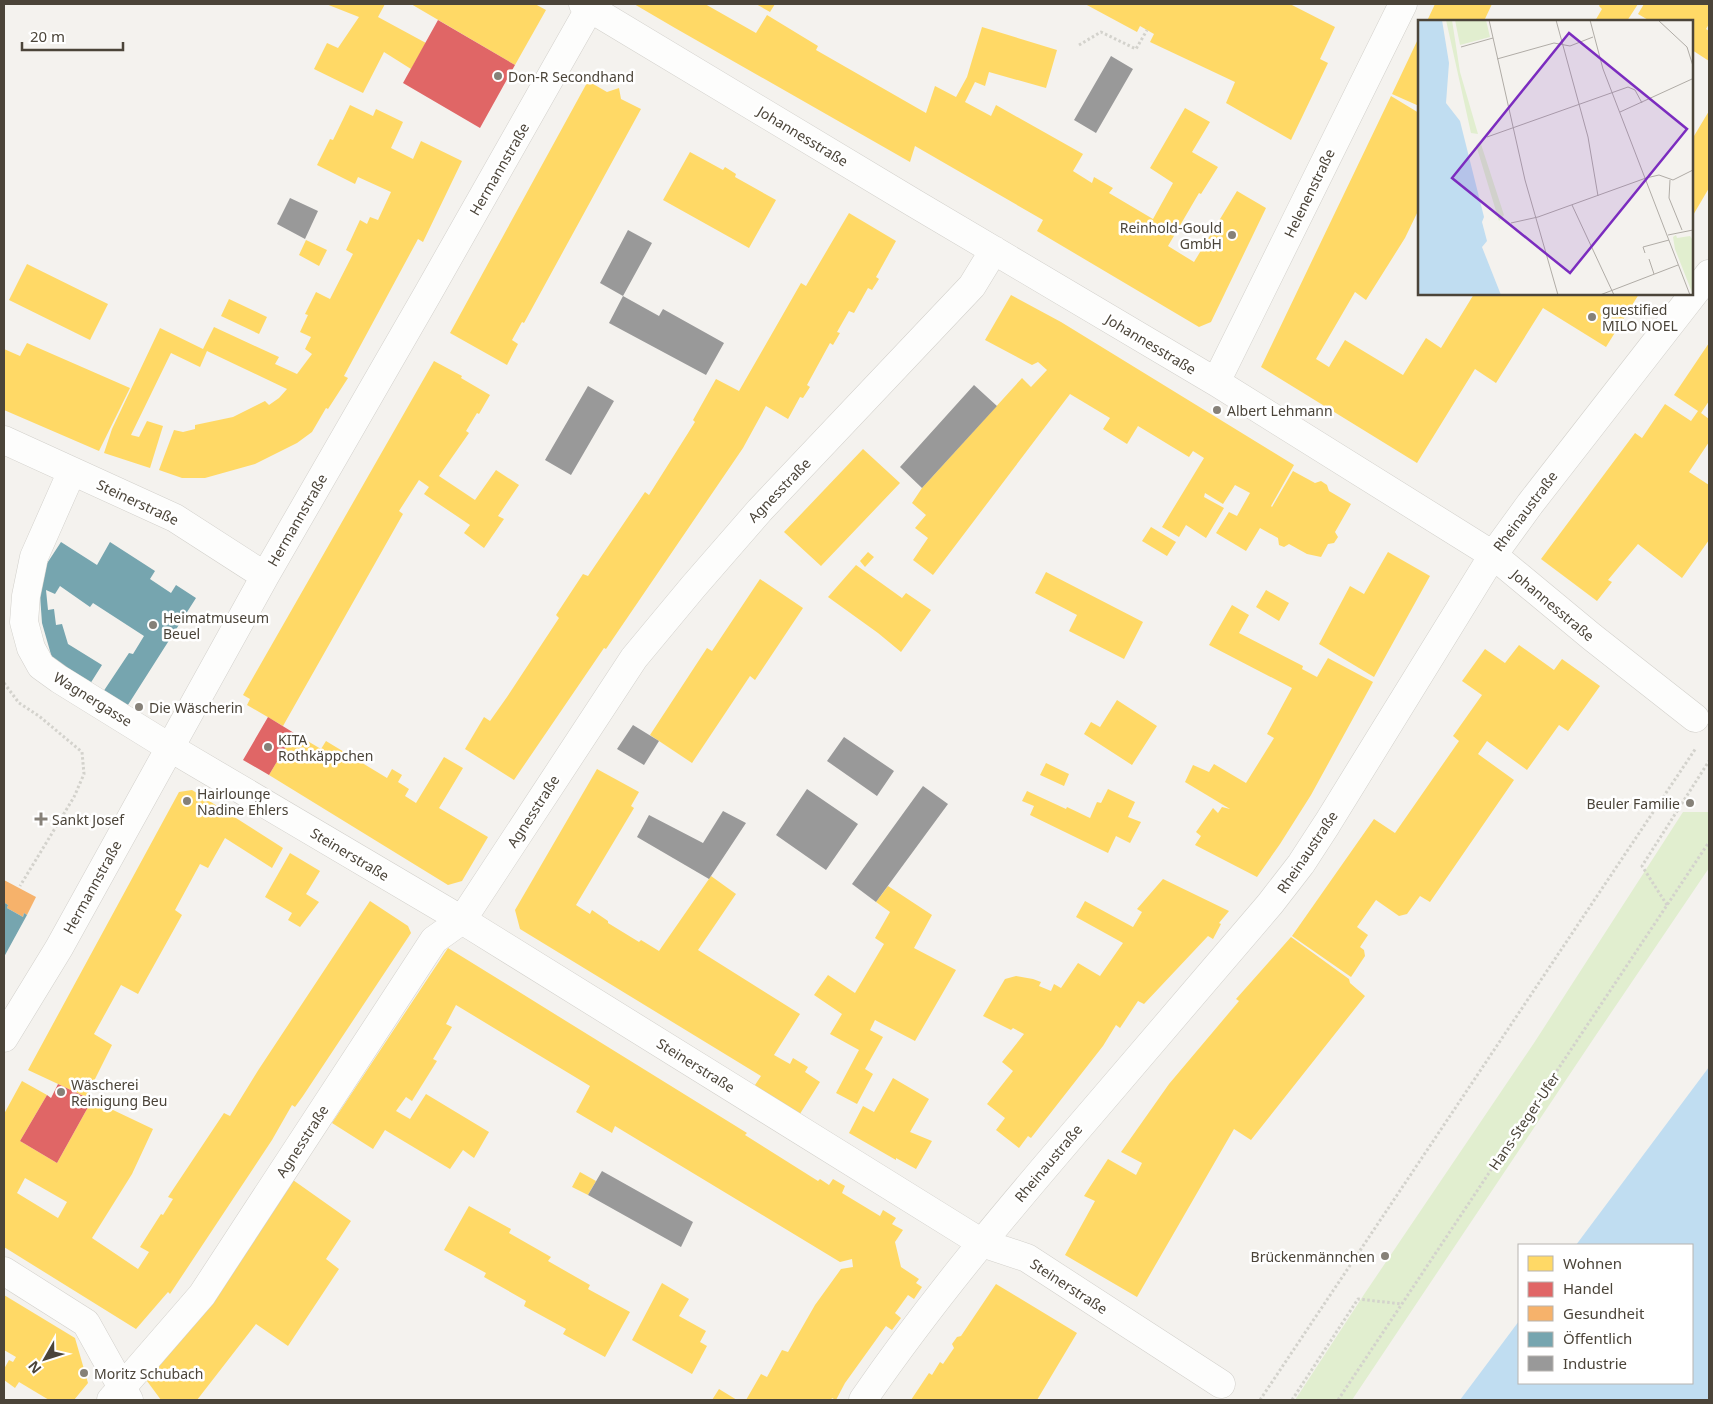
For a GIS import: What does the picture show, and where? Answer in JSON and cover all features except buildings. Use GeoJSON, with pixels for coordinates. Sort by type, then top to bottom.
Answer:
{"type":"FeatureCollection","features":[{"type":"Feature","properties":{"kind":"street","name":"Helenenstraße"},"geometry":{"type":"LineString","coordinates":[[1216,382],[1403,4]]}},
{"type":"Feature","properties":{"kind":"street","name":"Johannesstraße"},"geometry":{"type":"LineString","coordinates":[[588,5],[1216,382],[1493,555],[1592,637],[1695,718]]}},
{"type":"Feature","properties":{"kind":"street","name":"Hermannstraße"},"geometry":{"type":"LineString","coordinates":[[4,1038],[59,948],[169,747],[427,295],[588,5]]}},
{"type":"Feature","properties":{"kind":"street","name":"Agnesstraße"},"geometry":{"type":"LineString","coordinates":[[120,1396],[202,1295],[434,940],[462,920],[634,658],[753,517],[972,286],[994,250]]}},
{"type":"Feature","properties":{"kind":"street","name":"Rheinaustraße"},"geometry":{"type":"LineString","coordinates":[[1693,295],[1709,274]]}},
{"type":"Feature","properties":{"kind":"street","name":"Rheinaustraße"},"geometry":{"type":"LineString","coordinates":[[863,1400],[899,1348],[982,1242],[1296,871],[1493,555],[1530,504],[1693,295]]}},
{"type":"Feature","properties":{"kind":"street","name":"Steinerstraße"},"geometry":{"type":"LineString","coordinates":[[4,440],[175,518],[265,576]]}},
{"type":"Feature","properties":{"kind":"street","name":"Wagnergasse"},"geometry":{"type":"LineString","coordinates":[[72,471],[34,557],[26,596],[24,622],[31,648],[41,666],[169,747]]}},
{"type":"Feature","properties":{"kind":"street","name":"Steinerstraße"},"geometry":{"type":"LineString","coordinates":[[169,747],[462,920],[982,1242],[1027,1258],[1221,1384]]}},
{"type":"Feature","properties":{"kind":"street"},"geometry":{"type":"LineString","coordinates":[[4,1271],[86,1323],[120,1396]]}},
{"type":"Feature","properties":{"kind":"path"},"geometry":{"type":"LineString","coordinates":[[1079,46],[1102,32],[1136,49],[1147,30]]}},
{"type":"Feature","properties":{"kind":"path"},"geometry":{"type":"LineString","coordinates":[[4,683],[19,703],[39,716],[82,752],[83,760],[84,774],[74,797],[20,886]]}},
{"type":"Feature","properties":{"kind":"path"},"geometry":{"type":"LineString","coordinates":[[1667,905],[1642,866],[1709,761]]}},
{"type":"Feature","properties":{"kind":"path"},"geometry":{"type":"LineString","coordinates":[[1260,1400],[1685,764]]}},
{"type":"Feature","properties":{"kind":"path","name":"Hans-Steger-Ufer"},"geometry":{"type":"LineString","coordinates":[[1338,1400],[1709,842]]}},
{"type":"Feature","properties":{"kind":"path"},"geometry":{"type":"LineString","coordinates":[[1292,1400],[1358,1299],[1402,1304]]}},
{"type":"Feature","properties":{"kind":"green space"},"geometry":{"type":"Polygon","coordinates":[[[1683,812],[1709,812],[1709,868],[1352,1400],[1295,1400],[1534,1043],[1683,812]]]}},
{"type":"Feature","properties":{"kind":"water"},"geometry":{"type":"Polygon","coordinates":[[[1709,1067],[1709,1400],[1460,1400],[1518,1322],[1518,1384],[1693,1384],[1693,1244],[1577,1244],[1709,1067]]]}},
{"type":"Feature","properties":{"kind":"place","name":"Don-R Secondhand"},"geometry":{"type":"Point","coordinates":[498,76]}},
{"type":"Feature","properties":{"kind":"place","name":"Reinhold-Gould GmbH"},"geometry":{"type":"Point","coordinates":[1232,235]}},
{"type":"Feature","properties":{"kind":"place","name":"guestified MILO NOEL"},"geometry":{"type":"Point","coordinates":[1592,317]}},
{"type":"Feature","properties":{"kind":"place","name":"Albert Lehmann"},"geometry":{"type":"Point","coordinates":[1217,410]}},
{"type":"Feature","properties":{"kind":"place","name":"Heimatmuseum Beuel"},"geometry":{"type":"Point","coordinates":[153,625]}},
{"type":"Feature","properties":{"kind":"place","name":"Die Wäscherin"},"geometry":{"type":"Point","coordinates":[139,707]}},
{"type":"Feature","properties":{"kind":"place","name":"KITA Rothkäppchen"},"geometry":{"type":"Point","coordinates":[268,747]}},
{"type":"Feature","properties":{"kind":"place","name":"Hairlounge Nadine Ehlers"},"geometry":{"type":"Point","coordinates":[187,801]}},
{"type":"Feature","properties":{"kind":"place","name":"Beuler Familie"},"geometry":{"type":"Point","coordinates":[1690,803]}},
{"type":"Feature","properties":{"kind":"place","name":"Sankt Josef"},"geometry":{"type":"Point","coordinates":[41,819]}},
{"type":"Feature","properties":{"kind":"place","name":"Wäscherei Reinigung Beu"},"geometry":{"type":"Point","coordinates":[61,1092]}},
{"type":"Feature","properties":{"kind":"place","name":"Brückenmännchen"},"geometry":{"type":"Point","coordinates":[1385,1256]}},
{"type":"Feature","properties":{"kind":"place","name":"Moritz Schubach"},"geometry":{"type":"Point","coordinates":[84,1373]}}]}
